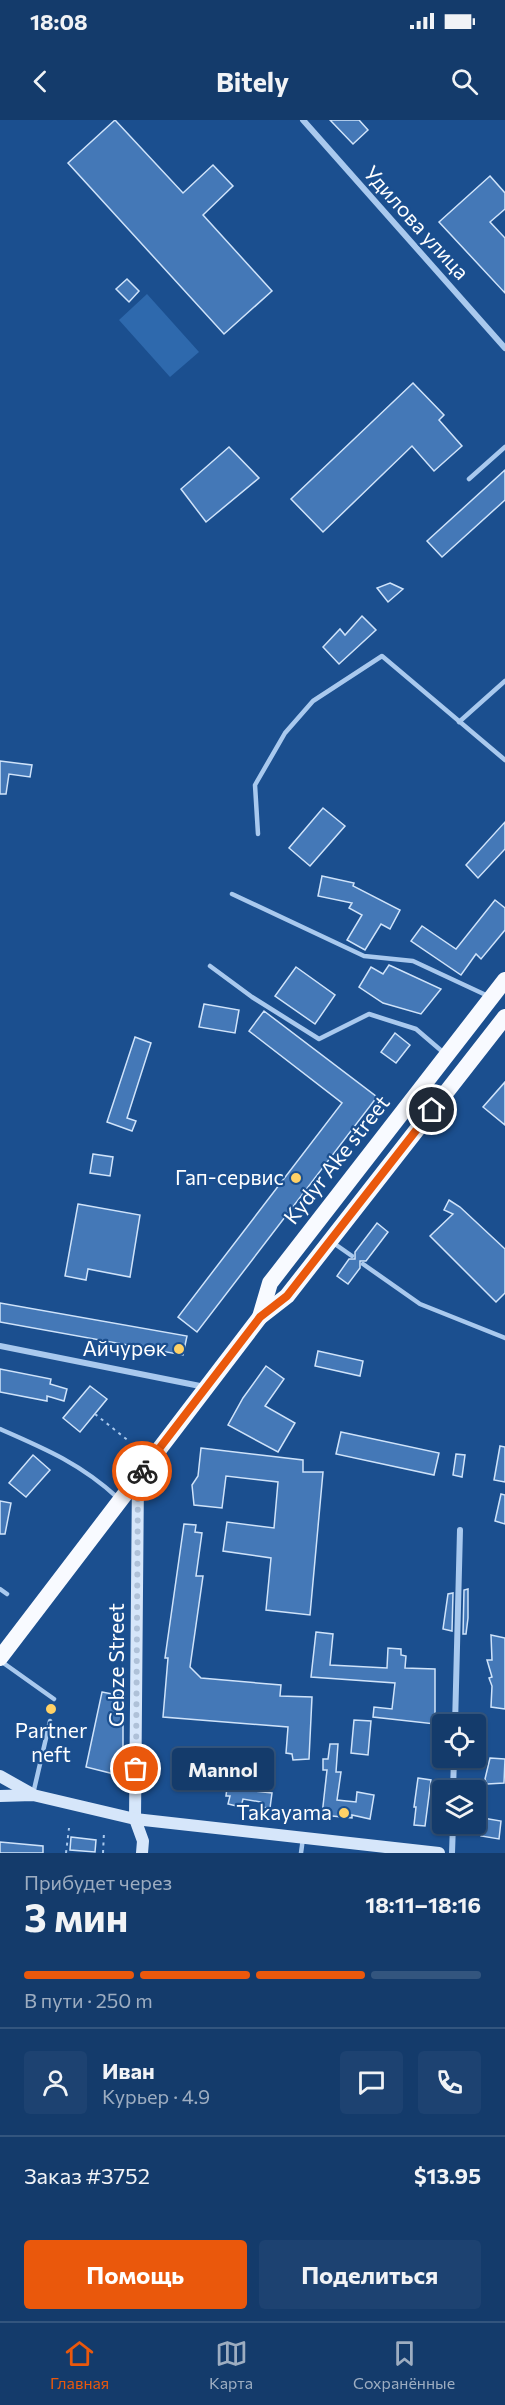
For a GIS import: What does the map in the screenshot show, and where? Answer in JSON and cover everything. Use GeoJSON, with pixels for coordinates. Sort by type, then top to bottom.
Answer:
{"type":"FeatureCollection","features":[{"type":"Feature","properties":{"kind":"highway","name":"Kydyr Ake street"},"geometry":{"type":"LineString","coordinates":[[260,1317],[270,1283],[505,980]]}},
{"type":"Feature","properties":{"kind":"highway"},"geometry":{"type":"LineString","coordinates":[[490,998],[505,1011]]}},
{"type":"Feature","properties":{"kind":"highway","name":"Kydyr Ake street"},"geometry":{"type":"LineString","coordinates":[[0,1659],[260,1317],[287,1296],[505,1017]]}},
{"type":"Feature","properties":{"kind":"main road","name":"Gebze Street"},"geometry":{"type":"LineString","coordinates":[[138,1477],[135,1819],[143,1841],[142,1853]]}},
{"type":"Feature","properties":{"kind":"main road"},"geometry":{"type":"LineString","coordinates":[[0,1776],[33,1795]]}},
{"type":"Feature","properties":{"kind":"main road"},"geometry":{"type":"LineString","coordinates":[[0,1796],[33,1795],[135,1819],[439,1853]]}},
{"type":"Feature","properties":{"kind":"street","name":"Удилова улица"},"geometry":{"type":"LineString","coordinates":[[303,120],[505,348]]}},
{"type":"Feature","properties":{"kind":"street"},"geometry":{"type":"LineString","coordinates":[[0,1346],[205,1388]]}},
{"type":"Feature","properties":{"kind":"street"},"geometry":{"type":"LineString","coordinates":[[455,1714],[460,1530]]}},
{"type":"Feature","properties":{"kind":"street"},"geometry":{"type":"LineString","coordinates":[[452,1853],[453,1834]]}},
{"type":"Feature","properties":{"kind":"lane"},"geometry":{"type":"LineString","coordinates":[[469,479],[505,447]]}},
{"type":"Feature","properties":{"kind":"lane"},"geometry":{"type":"LineString","coordinates":[[258,834],[255,785],[285,733],[314,701],[382,656],[505,760]]}},
{"type":"Feature","properties":{"kind":"lane"},"geometry":{"type":"LineString","coordinates":[[459,722],[505,681]]}},
{"type":"Feature","properties":{"kind":"lane"},"geometry":{"type":"LineString","coordinates":[[232,894],[364,956],[413,961],[490,998]]}},
{"type":"Feature","properties":{"kind":"lane"},"geometry":{"type":"LineString","coordinates":[[210,966],[252,997],[319,1039],[369,1014],[416,1029],[447,1055]]}},
{"type":"Feature","properties":{"kind":"lane"},"geometry":{"type":"LineString","coordinates":[[329,1241],[352,1256]]}},
{"type":"Feature","properties":{"kind":"lane"},"geometry":{"type":"LineString","coordinates":[[363,1264],[420,1304],[505,1338]]}},
{"type":"Feature","properties":{"kind":"lane"},"geometry":{"type":"LineString","coordinates":[[0,1429],[62,1456],[99,1480],[120,1500]]}},
{"type":"Feature","properties":{"kind":"lane"},"geometry":{"type":"LineString","coordinates":[[0,1589],[7,1594]]}},
{"type":"Feature","properties":{"kind":"lane"},"geometry":{"type":"LineString","coordinates":[[0,1659],[54,1699]]}},
{"type":"Feature","properties":{"kind":"lane"},"geometry":{"type":"LineString","coordinates":[[33,1795],[50,1721]]}},
{"type":"Feature","properties":{"kind":"lane"},"geometry":{"type":"LineString","coordinates":[[301,1853],[303,1838]]}},
{"type":"Feature","properties":{"kind":"path"},"geometry":{"type":"LineString","coordinates":[[95,1414],[130,1443]]}},
{"type":"Feature","properties":{"kind":"path"},"geometry":{"type":"LineString","coordinates":[[66,1853],[69,1828]]}},
{"type":"Feature","properties":{"kind":"path"},"geometry":{"type":"LineString","coordinates":[[103,1853],[104,1832]]}},
{"type":"Feature","properties":{"kind":"shaded area"},"geometry":{"type":"Polygon","coordinates":[[[147,294],[199,352],[170,377],[119,320],[147,294]]]}},
{"type":"Feature","properties":{"kind":"building"},"geometry":{"type":"Polygon","coordinates":[[[115,120],[183,193],[213,165],[233,186],[203,215],[272,291],[224,334],[68,163],[115,120]]]}},
{"type":"Feature","properties":{"kind":"building"},"geometry":{"type":"Polygon","coordinates":[[[330,120],[359,120],[368,130],[353,144],[330,120]]]}},
{"type":"Feature","properties":{"kind":"building"},"geometry":{"type":"Polygon","coordinates":[[[490,176],[505,193],[505,209],[490,222],[505,238],[505,293],[439,222],[490,176]]]}},
{"type":"Feature","properties":{"kind":"building"},"geometry":{"type":"Polygon","coordinates":[[[127,279],[139,291],[129,302],[116,289],[127,279]]]}},
{"type":"Feature","properties":{"kind":"building"},"geometry":{"type":"Polygon","coordinates":[[[413,383],[444,415],[439,420],[462,446],[434,471],[412,446],[323,532],[291,499],[413,383]]]}},
{"type":"Feature","properties":{"kind":"building"},"geometry":{"type":"Polygon","coordinates":[[[229,447],[259,478],[206,522],[181,489],[229,447]]]}},
{"type":"Feature","properties":{"kind":"building"},"geometry":{"type":"Polygon","coordinates":[[[505,470],[505,500],[442,557],[427,541],[505,470]]]}},
{"type":"Feature","properties":{"kind":"building"},"geometry":{"type":"Polygon","coordinates":[[[390,583],[403,589],[388,602],[377,588],[390,583]]]}},
{"type":"Feature","properties":{"kind":"building"},"geometry":{"type":"Polygon","coordinates":[[[362,616],[376,630],[339,664],[323,647],[340,629],[345,635],[362,616]]]}},
{"type":"Feature","properties":{"kind":"building"},"geometry":{"type":"Polygon","coordinates":[[[0,761],[32,765],[30,777],[9,774],[6,794],[0,794],[0,761]]]}},
{"type":"Feature","properties":{"kind":"building"},"geometry":{"type":"Polygon","coordinates":[[[323,808],[345,826],[310,866],[289,848],[323,808]]]}},
{"type":"Feature","properties":{"kind":"building"},"geometry":{"type":"Polygon","coordinates":[[[505,822],[505,849],[478,878],[466,865],[505,822]]]}},
{"type":"Feature","properties":{"kind":"building"},"geometry":{"type":"Polygon","coordinates":[[[322,876],[354,883],[353,886],[400,910],[390,929],[381,924],[365,950],[347,940],[362,915],[349,908],[352,903],[318,896],[322,876]]]}},
{"type":"Feature","properties":{"kind":"building"},"geometry":{"type":"Polygon","coordinates":[[[495,900],[505,908],[505,930],[481,959],[476,954],[461,975],[411,941],[422,926],[456,949],[495,900]]]}},
{"type":"Feature","properties":{"kind":"building"},"geometry":{"type":"Polygon","coordinates":[[[389,965],[441,989],[421,1014],[383,1003],[359,987],[371,967],[383,974],[389,965]]]}},
{"type":"Feature","properties":{"kind":"building"},"geometry":{"type":"Polygon","coordinates":[[[296,967],[335,995],[315,1024],[275,996],[296,967]]]}},
{"type":"Feature","properties":{"kind":"building"},"geometry":{"type":"Polygon","coordinates":[[[204,1004],[239,1010],[235,1033],[199,1027],[204,1004]]]}},
{"type":"Feature","properties":{"kind":"building"},"geometry":{"type":"Polygon","coordinates":[[[264,1011],[377,1097],[197,1332],[178,1317],[342,1103],[249,1031],[264,1011]]]}},
{"type":"Feature","properties":{"kind":"building"},"geometry":{"type":"Polygon","coordinates":[[[395,1033],[410,1045],[396,1063],[381,1052],[395,1033]]]}},
{"type":"Feature","properties":{"kind":"building"},"geometry":{"type":"Polygon","coordinates":[[[135,1037],[151,1043],[127,1118],[136,1121],[132,1131],[107,1122],[135,1037]]]}},
{"type":"Feature","properties":{"kind":"building"},"geometry":{"type":"Polygon","coordinates":[[[505,1082],[505,1125],[483,1107],[505,1082]]]}},
{"type":"Feature","properties":{"kind":"building"},"geometry":{"type":"Polygon","coordinates":[[[93,1154],[113,1157],[110,1176],[90,1173],[93,1154]]]}},
{"type":"Feature","properties":{"kind":"building"},"geometry":{"type":"Polygon","coordinates":[[[449,1200],[460,1207],[505,1249],[505,1293],[496,1302],[430,1236],[453,1214],[444,1210],[449,1200]]]}},
{"type":"Feature","properties":{"kind":"building"},"geometry":{"type":"Polygon","coordinates":[[[78,1204],[140,1215],[130,1277],[88,1269],[86,1280],[65,1276],[78,1204]]]}},
{"type":"Feature","properties":{"kind":"building"},"geometry":{"type":"Polygon","coordinates":[[[377,1223],[388,1232],[366,1261],[360,1261],[360,1268],[348,1284],[337,1276],[349,1259],[355,1259],[355,1252],[377,1223]]]}},
{"type":"Feature","properties":{"kind":"building"},"geometry":{"type":"Polygon","coordinates":[[[0,1303],[187,1336],[183,1355],[0,1322],[0,1303]]]}},
{"type":"Feature","properties":{"kind":"building"},"geometry":{"type":"Polygon","coordinates":[[[318,1351],[363,1361],[360,1376],[315,1366],[318,1351]]]}},
{"type":"Feature","properties":{"kind":"building"},"geometry":{"type":"Polygon","coordinates":[[[266,1366],[284,1379],[265,1406],[295,1423],[278,1452],[228,1425],[243,1398],[266,1366]]]}},
{"type":"Feature","properties":{"kind":"building"},"geometry":{"type":"Polygon","coordinates":[[[0,1369],[51,1379],[50,1384],[67,1389],[64,1401],[47,1396],[47,1401],[0,1392],[0,1369]]]}},
{"type":"Feature","properties":{"kind":"building"},"geometry":{"type":"Polygon","coordinates":[[[90,1386],[107,1399],[80,1432],[63,1418],[90,1386]]]}},
{"type":"Feature","properties":{"kind":"building"},"geometry":{"type":"Polygon","coordinates":[[[341,1432],[439,1453],[434,1475],[336,1454],[341,1432]]]}},
{"type":"Feature","properties":{"kind":"building"},"geometry":{"type":"Polygon","coordinates":[[[500,1446],[505,1447],[505,1482],[494,1480],[500,1446]]]}},
{"type":"Feature","properties":{"kind":"building"},"geometry":{"type":"Polygon","coordinates":[[[201,1448],[303,1460],[303,1472],[323,1472],[310,1615],[266,1610],[271,1558],[223,1551],[227,1522],[274,1528],[278,1482],[226,1476],[222,1508],[194,1505],[192,1485],[198,1476],[201,1448]]]}},
{"type":"Feature","properties":{"kind":"building"},"geometry":{"type":"Polygon","coordinates":[[[456,1454],[465,1455],[462,1477],[453,1475],[456,1454]]]}},
{"type":"Feature","properties":{"kind":"building"},"geometry":{"type":"Polygon","coordinates":[[[33,1455],[50,1470],[26,1497],[9,1483],[33,1455]]]}},
{"type":"Feature","properties":{"kind":"building"},"geometry":{"type":"Polygon","coordinates":[[[501,1494],[505,1495],[505,1524],[495,1521],[501,1494]]]}},
{"type":"Feature","properties":{"kind":"building"},"geometry":{"type":"Polygon","coordinates":[[[0,1501],[11,1503],[5,1534],[0,1534],[0,1501]]]}},
{"type":"Feature","properties":{"kind":"building"},"geometry":{"type":"Polygon","coordinates":[[[184,1524],[196,1525],[195,1532],[202,1533],[196,1576],[203,1576],[190,1667],[201,1678],[281,1685],[280,1696],[312,1697],[309,1759],[293,1760],[292,1754],[286,1753],[288,1727],[163,1717],[168,1658],[165,1658],[184,1524]]]}},
{"type":"Feature","properties":{"kind":"building"},"geometry":{"type":"Polygon","coordinates":[[[468,1589],[468,1618],[466,1634],[463,1634],[464,1590],[468,1589]]]}},
{"type":"Feature","properties":{"kind":"building"},"geometry":{"type":"Polygon","coordinates":[[[453,1593],[452,1631],[443,1629],[448,1594],[453,1593]]]}},
{"type":"Feature","properties":{"kind":"building"},"geometry":{"type":"Polygon","coordinates":[[[316,1632],[333,1634],[330,1665],[387,1668],[388,1648],[401,1649],[401,1655],[406,1656],[405,1668],[435,1669],[435,1714],[432,1714],[432,1724],[373,1717],[374,1707],[392,1709],[395,1683],[311,1677],[316,1632]]]}},
{"type":"Feature","properties":{"kind":"building"},"geometry":{"type":"Polygon","coordinates":[[[491,1635],[505,1638],[505,1709],[491,1707],[492,1686],[489,1678],[492,1677],[487,1660],[492,1660],[491,1635]]]}},
{"type":"Feature","properties":{"kind":"building"},"geometry":{"type":"Polygon","coordinates":[[[102,1692],[123,1696],[123,1750],[118,1775],[86,1767],[102,1692]]]}},
{"type":"Feature","properties":{"kind":"building"},"geometry":{"type":"Polygon","coordinates":[[[354,1720],[371,1721],[368,1755],[351,1753],[354,1720]]]}},
{"type":"Feature","properties":{"kind":"building"},"geometry":{"type":"Polygon","coordinates":[[[330,1744],[338,1744],[336,1772],[341,1772],[337,1800],[356,1802],[357,1792],[374,1795],[370,1819],[352,1815],[352,1818],[322,1815],[327,1770],[323,1770],[323,1759],[328,1759],[330,1744]]]}},
{"type":"Feature","properties":{"kind":"building"},"geometry":{"type":"Polygon","coordinates":[[[208,1747],[233,1749],[216,1782],[205,1781],[208,1747]]]}},
{"type":"Feature","properties":{"kind":"building"},"geometry":{"type":"Polygon","coordinates":[[[239,1752],[251,1753],[245,1790],[272,1793],[270,1808],[260,1807],[261,1802],[243,1799],[241,1807],[228,1804],[230,1796],[226,1796],[227,1788],[231,1789],[239,1752]]]}},
{"type":"Feature","properties":{"kind":"building"},"geometry":{"type":"Polygon","coordinates":[[[490,1758],[505,1759],[504,1783],[487,1784],[485,1779],[490,1758]]]}},
{"type":"Feature","properties":{"kind":"building"},"geometry":{"type":"Polygon","coordinates":[[[418,1778],[431,1780],[425,1826],[414,1825],[418,1778]]]}},
{"type":"Feature","properties":{"kind":"building"},"geometry":{"type":"Polygon","coordinates":[[[486,1818],[501,1821],[499,1839],[481,1836],[486,1834],[486,1818]]]}},
{"type":"Feature","properties":{"kind":"building"},"geometry":{"type":"Polygon","coordinates":[[[71,1837],[96,1840],[95,1852],[70,1850],[71,1837]]]}},
{"type":"Feature","properties":{"kind":"building"},"geometry":{"type":"Polygon","coordinates":[[[0,1842],[43,1846],[43,1853],[0,1853],[0,1842]]]}},
{"type":"Feature","properties":{"kind":"way so far"},"geometry":{"type":"LineString","coordinates":[[136,1769],[138,1477],[142,1471]]}},
{"type":"Feature","properties":{"kind":"place","name":"Гап-сервис"},"geometry":{"type":"Point","coordinates":[296,1178]}},
{"type":"Feature","properties":{"kind":"place","name":"Айчурөк"},"geometry":{"type":"Point","coordinates":[179,1349]}},
{"type":"Feature","properties":{"kind":"place","name":"Partner neft"},"geometry":{"type":"Point","coordinates":[51,1709]}},
{"type":"Feature","properties":{"kind":"place","name":"Mannol"},"geometry":{"type":"Point","coordinates":[136,1769]}},
{"type":"Feature","properties":{"kind":"place","name":"Takayama"},"geometry":{"type":"Point","coordinates":[344,1813]}},
{"type":"Feature","properties":{"kind":"route"},"geometry":{"type":"LineString","coordinates":[[142,1471],[260,1317],[287,1296],[432,1110]]}}]}
